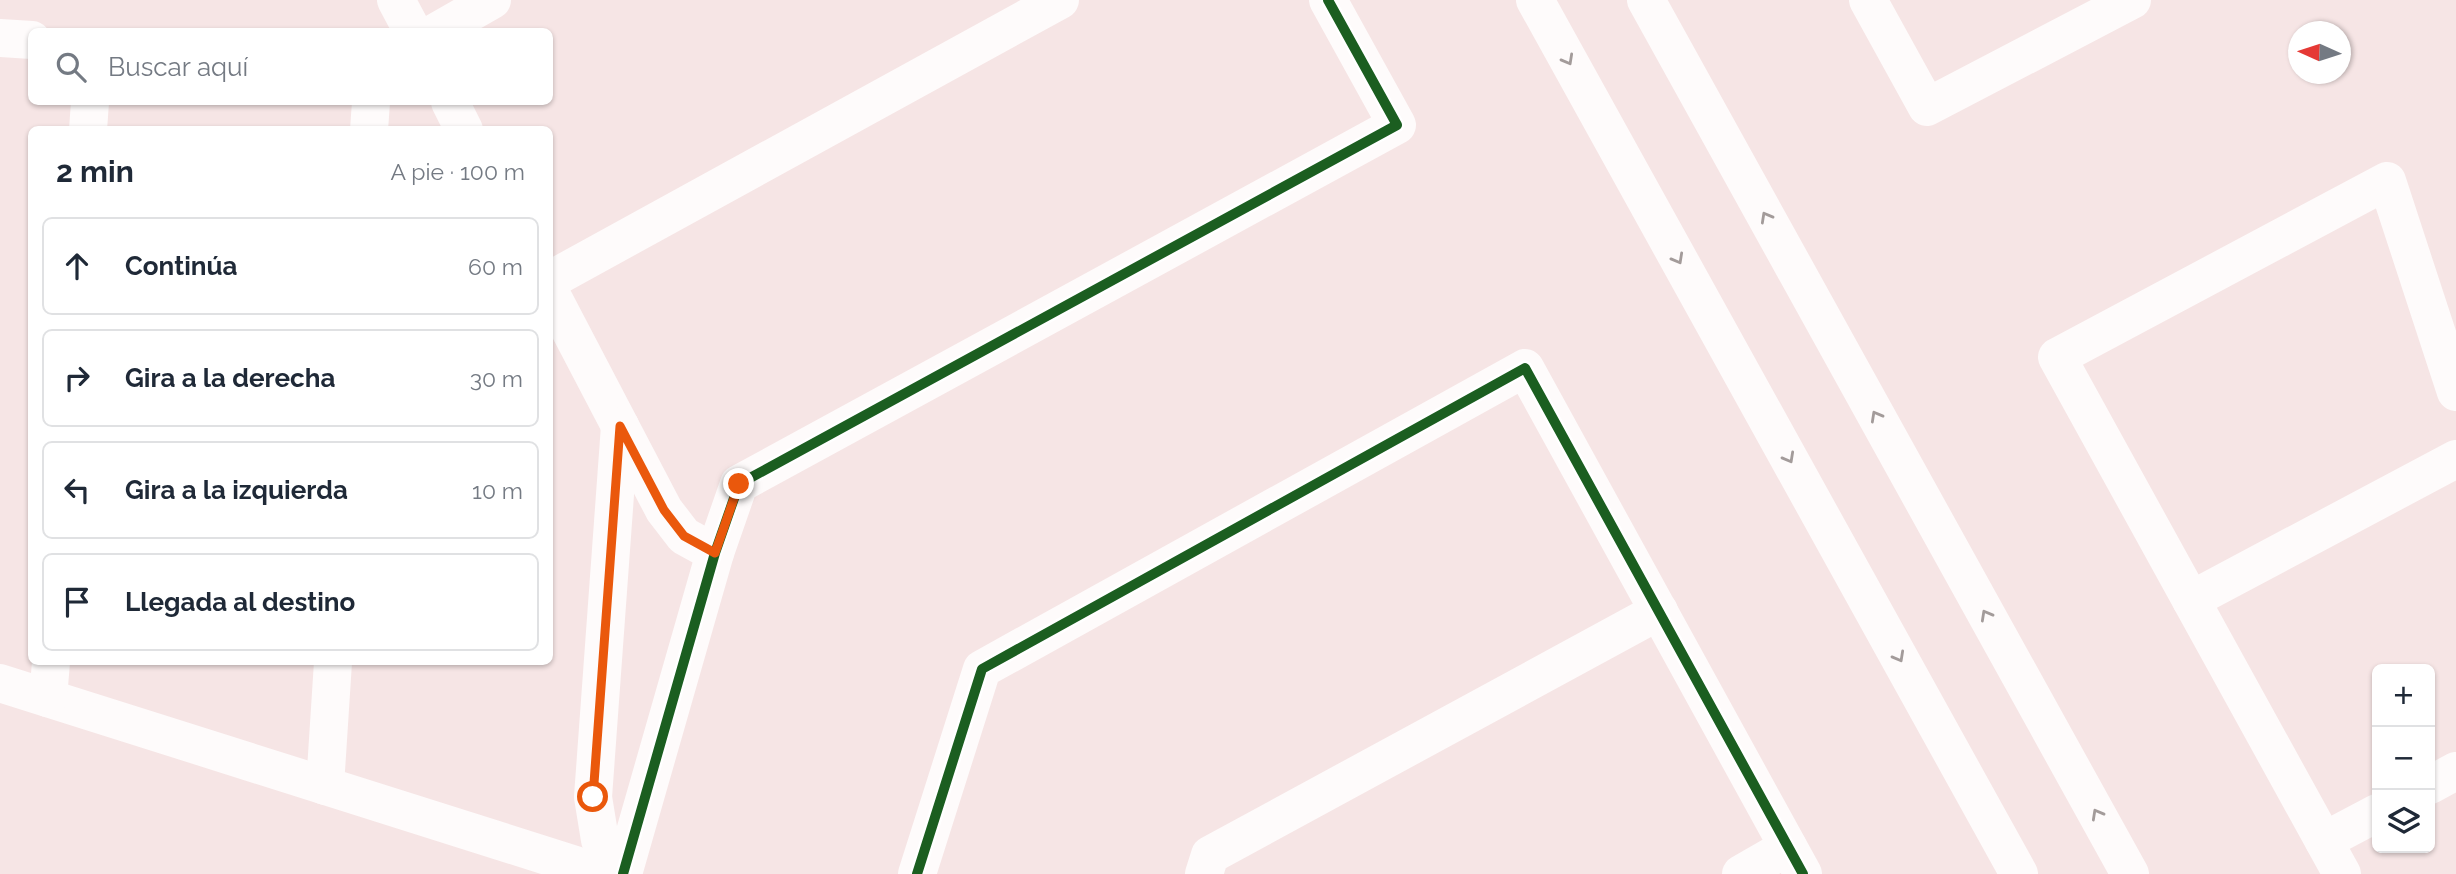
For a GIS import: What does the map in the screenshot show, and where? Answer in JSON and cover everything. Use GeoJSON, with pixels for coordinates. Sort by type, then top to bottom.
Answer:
{"type":"FeatureCollection","features":[{"type":"Feature","properties":{"kind":"street"},"geometry":{"type":"LineString","coordinates":[[396,0],[411,28]]}},
{"type":"Feature","properties":{"kind":"street"},"geometry":{"type":"LineString","coordinates":[[443,28],[492,0]]}},
{"type":"Feature","properties":{"kind":"street"},"geometry":{"type":"LineString","coordinates":[[553,278],[1060,0]]}},
{"type":"Feature","properties":{"kind":"street"},"geometry":{"type":"LineString","coordinates":[[620,874],[715,553],[739,484],[1396,125],[1328,0]]}},
{"type":"Feature","properties":{"kind":"street"},"geometry":{"type":"LineString","coordinates":[[1535,0],[2019,874]]}},
{"type":"Feature","properties":{"kind":"street"},"geometry":{"type":"LineString","coordinates":[[1646,0],[2130,874]]}},
{"type":"Feature","properties":{"kind":"street"},"geometry":{"type":"LineString","coordinates":[[1868,0],[1927,107],[2132,0]]}},
{"type":"Feature","properties":{"kind":"street"},"geometry":{"type":"LineString","coordinates":[[0,38],[28,40]]}},
{"type":"Feature","properties":{"kind":"street"},"geometry":{"type":"LineString","coordinates":[[88,126],[90,105]]}},
{"type":"Feature","properties":{"kind":"street"},"geometry":{"type":"LineString","coordinates":[[369,126],[370,105]]}},
{"type":"Feature","properties":{"kind":"street"},"geometry":{"type":"LineString","coordinates":[[452,105],[462,126]]}},
{"type":"Feature","properties":{"kind":"street"},"geometry":{"type":"LineString","coordinates":[[2342,874],[2057,357],[2387,181],[2456,392]]}},
{"type":"Feature","properties":{"kind":"street"},"geometry":{"type":"LineString","coordinates":[[553,298],[664,510],[684,536],[715,553]]}},
{"type":"Feature","properties":{"kind":"street"},"geometry":{"type":"LineString","coordinates":[[917,874],[982,669],[1525,368],[1796,861],[1741,874]]}},
{"type":"Feature","properties":{"kind":"street"},"geometry":{"type":"LineString","coordinates":[[620,426],[593,797],[600,841],[620,874]]}},
{"type":"Feature","properties":{"kind":"street"},"geometry":{"type":"LineString","coordinates":[[2191,600],[2456,459]]}},
{"type":"Feature","properties":{"kind":"street"},"geometry":{"type":"LineString","coordinates":[[1204,874],[1210,855],[1659,611]]}},
{"type":"Feature","properties":{"kind":"street"},"geometry":{"type":"LineString","coordinates":[[325,786],[333,665]]}},
{"type":"Feature","properties":{"kind":"street"},"geometry":{"type":"LineString","coordinates":[[0,683],[49,680],[325,786],[604,874]]}},
{"type":"Feature","properties":{"kind":"street"},"geometry":{"type":"LineString","coordinates":[[2435,782],[2456,771]]}},
{"type":"Feature","properties":{"kind":"street"},"geometry":{"type":"LineString","coordinates":[[2324,841],[2372,816]]}},
{"type":"Feature","properties":{"kind":"cycle path"},"geometry":{"type":"LineString","coordinates":[[623,874],[715,553],[739,484],[1397,125],[1328,0]]}},
{"type":"Feature","properties":{"kind":"cycle path"},"geometry":{"type":"LineString","coordinates":[[917,874],[982,669],[1525,368],[1803,874]]}},
{"type":"Feature","properties":{"kind":"route"},"geometry":{"type":"LineString","coordinates":[[593,797],[620,426],[664,510],[684,536],[715,553],[739,484]]}}]}
